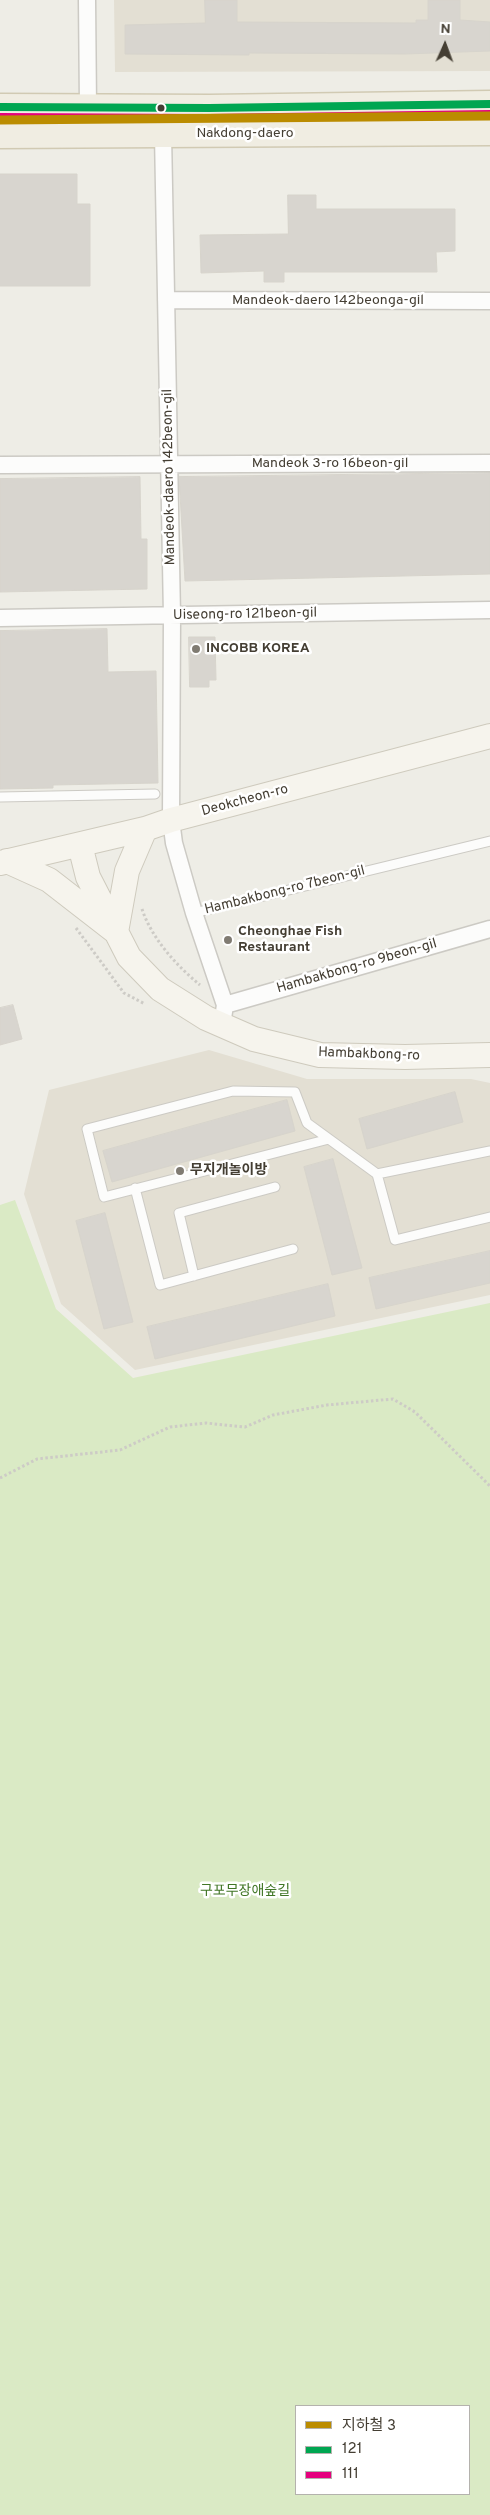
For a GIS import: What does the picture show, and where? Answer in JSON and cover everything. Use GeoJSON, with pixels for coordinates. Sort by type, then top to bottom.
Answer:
{"type":"FeatureCollection","features":[{"type":"Feature","properties":{"kind":"main road"},"geometry":{"type":"LineString","coordinates":[[0,107],[218,108],[490,104]]}},
{"type":"Feature","properties":{"kind":"main road","name":"Nakdong-daero"},"geometry":{"type":"LineString","coordinates":[[0,135],[490,132]]}},
{"type":"Feature","properties":{"kind":"main road","name":"Deokcheon-ro"},"geometry":{"type":"LineString","coordinates":[[3,862],[145,829],[172,820],[490,736]]}},
{"type":"Feature","properties":{"kind":"main road"},"geometry":{"type":"LineString","coordinates":[[3,862],[49,880],[116,932],[128,871],[145,829]]}},
{"type":"Feature","properties":{"kind":"main road","name":"Hambakbong-ro"},"geometry":{"type":"LineString","coordinates":[[80,845],[88,877],[129,957],[160,989],[206,1018],[223,1015],[254,1039],[320,1055],[405,1057],[490,1055]]}},
{"type":"Feature","properties":{"kind":"street"},"geometry":{"type":"LineString","coordinates":[[87,0],[88,106]]}},
{"type":"Feature","properties":{"kind":"street","name":"Mandeok-daero 142beon-gil"},"geometry":{"type":"LineString","coordinates":[[163,134],[172,616],[172,820],[174,843],[194,913]]}},
{"type":"Feature","properties":{"kind":"street","name":"Mandeok-daero 142beonga-gil"},"geometry":{"type":"LineString","coordinates":[[166,300],[490,301]]}},
{"type":"Feature","properties":{"kind":"street","name":"Mandeok 3-ro 16beon-gil"},"geometry":{"type":"LineString","coordinates":[[0,464],[490,463]]}},
{"type":"Feature","properties":{"kind":"street","name":"Uiseong-ro 121beon-gil"},"geometry":{"type":"LineString","coordinates":[[0,618],[490,610]]}},
{"type":"Feature","properties":{"kind":"street","name":"Hambakbong-ro 7beon-gil"},"geometry":{"type":"LineString","coordinates":[[194,913],[223,1015]]}},
{"type":"Feature","properties":{"kind":"street","name":"Hambakbong-ro 9beon-gil"},"geometry":{"type":"LineString","coordinates":[[223,1015],[490,929]]}},
{"type":"Feature","properties":{"kind":"lane"},"geometry":{"type":"LineString","coordinates":[[0,797],[154,794]]}},
{"type":"Feature","properties":{"kind":"lane","name":"Hambakbong-ro 7beon-gil"},"geometry":{"type":"LineString","coordinates":[[194,913],[490,842]]}},
{"type":"Feature","properties":{"kind":"lane"},"geometry":{"type":"LineString","coordinates":[[329,1139],[104,1197],[87,1129],[233,1091],[295,1092],[307,1123],[329,1139],[377,1174],[395,1240],[490,1217]]}},
{"type":"Feature","properties":{"kind":"lane"},"geometry":{"type":"LineString","coordinates":[[377,1174],[490,1151]]}},
{"type":"Feature","properties":{"kind":"lane"},"geometry":{"type":"LineString","coordinates":[[194,1276],[179,1213],[276,1187]]}},
{"type":"Feature","properties":{"kind":"lane"},"geometry":{"type":"LineString","coordinates":[[135,1188],[160,1285],[293,1249]]}},
{"type":"Feature","properties":{"kind":"path"},"geometry":{"type":"LineString","coordinates":[[0,1478],[37,1459],[120,1450],[170,1427],[206,1423],[245,1426],[273,1415],[326,1405],[393,1399],[416,1412],[490,1486]]}},
{"type":"Feature","properties":{"kind":"shaded area"},"geometry":{"type":"Polygon","coordinates":[[[114,0],[490,0],[490,71],[115,72],[114,0]]]}},
{"type":"Feature","properties":{"kind":"shaded area"},"geometry":{"type":"Polygon","coordinates":[[[209,1050],[307,1079],[471,1079],[490,1083],[490,1295],[135,1370],[61,1304],[24,1194],[49,1090],[209,1050]]]}},
{"type":"Feature","properties":{"kind":"green space","name":"구포무장애숲길"},"geometry":{"type":"Polygon","coordinates":[[[15,1200],[56,1309],[133,1378],[490,1303],[490,2515],[0,2515],[0,1205],[15,1200]]]}},
{"type":"Feature","properties":{"kind":"building"},"geometry":{"type":"Polygon","coordinates":[[[205,0],[237,0],[237,22],[416,23],[416,20],[428,20],[428,0],[460,0],[460,20],[490,22],[490,51],[405,54],[125,54],[125,25],[205,23],[205,0]]]}},
{"type":"Feature","properties":{"kind":"building"},"geometry":{"type":"Polygon","coordinates":[[[0,174],[77,174],[77,204],[90,204],[90,286],[0,286],[0,174]]]}},
{"type":"Feature","properties":{"kind":"building"},"geometry":{"type":"Polygon","coordinates":[[[288,195],[316,195],[316,209],[455,209],[455,251],[436,252],[437,272],[284,272],[284,282],[264,282],[264,271],[201,273],[200,235],[288,234],[288,195]]]}},
{"type":"Feature","properties":{"kind":"building"},"geometry":{"type":"Polygon","coordinates":[[[490,473],[490,574],[185,581],[179,477],[490,473]]]}},
{"type":"Feature","properties":{"kind":"building"},"geometry":{"type":"Polygon","coordinates":[[[140,477],[141,539],[147,539],[147,589],[0,592],[0,479],[140,477]]]}},
{"type":"Feature","properties":{"kind":"building"},"geometry":{"type":"Polygon","coordinates":[[[107,629],[108,672],[156,671],[158,783],[53,785],[53,788],[0,789],[0,631],[107,629]]]}},
{"type":"Feature","properties":{"kind":"building"},"geometry":{"type":"Polygon","coordinates":[[[189,637],[215,637],[216,680],[209,680],[209,687],[190,687],[189,637]]]}},
{"type":"Feature","properties":{"kind":"building"},"geometry":{"type":"Polygon","coordinates":[[[13,1005],[22,1039],[0,1045],[0,1008],[13,1005]]]}},
{"type":"Feature","properties":{"kind":"building"},"geometry":{"type":"Polygon","coordinates":[[[455,1092],[463,1122],[367,1149],[359,1119],[455,1092]]]}},
{"type":"Feature","properties":{"kind":"building"},"geometry":{"type":"Polygon","coordinates":[[[287,1100],[295,1131],[112,1182],[103,1151],[287,1100]]]}},
{"type":"Feature","properties":{"kind":"building"},"geometry":{"type":"Polygon","coordinates":[[[333,1159],[362,1268],[332,1275],[304,1167],[333,1159]]]}},
{"type":"Feature","properties":{"kind":"building"},"geometry":{"type":"Polygon","coordinates":[[[105,1213],[133,1322],[104,1329],[76,1221],[105,1213]]]}},
{"type":"Feature","properties":{"kind":"building"},"geometry":{"type":"Polygon","coordinates":[[[490,1251],[490,1283],[376,1309],[369,1278],[490,1251]]]}},
{"type":"Feature","properties":{"kind":"building"},"geometry":{"type":"Polygon","coordinates":[[[328,1284],[335,1316],[155,1359],[147,1327],[328,1284]]]}},
{"type":"Feature","properties":{"kind":"metro line","name":"3"},"geometry":{"type":"LineString","coordinates":[[0,120],[490,116]]}},
{"type":"Feature","properties":{"kind":"transit line","name":"121"},"geometry":{"type":"LineString","coordinates":[[0,107],[209,108],[490,104]]}},
{"type":"Feature","properties":{"kind":"transit line","name":"111"},"geometry":{"type":"LineString","coordinates":[[0,117],[209,118],[490,114]]}},
{"type":"Feature","properties":{"kind":"place","name":"INCOBB KOREA"},"geometry":{"type":"Point","coordinates":[196,649]}},
{"type":"Feature","properties":{"kind":"place","name":"Cheonghae Fish Restaurant"},"geometry":{"type":"Point","coordinates":[228,940]}},
{"type":"Feature","properties":{"kind":"place","name":"무지개놀이방"},"geometry":{"type":"Point","coordinates":[180,1171]}}]}
